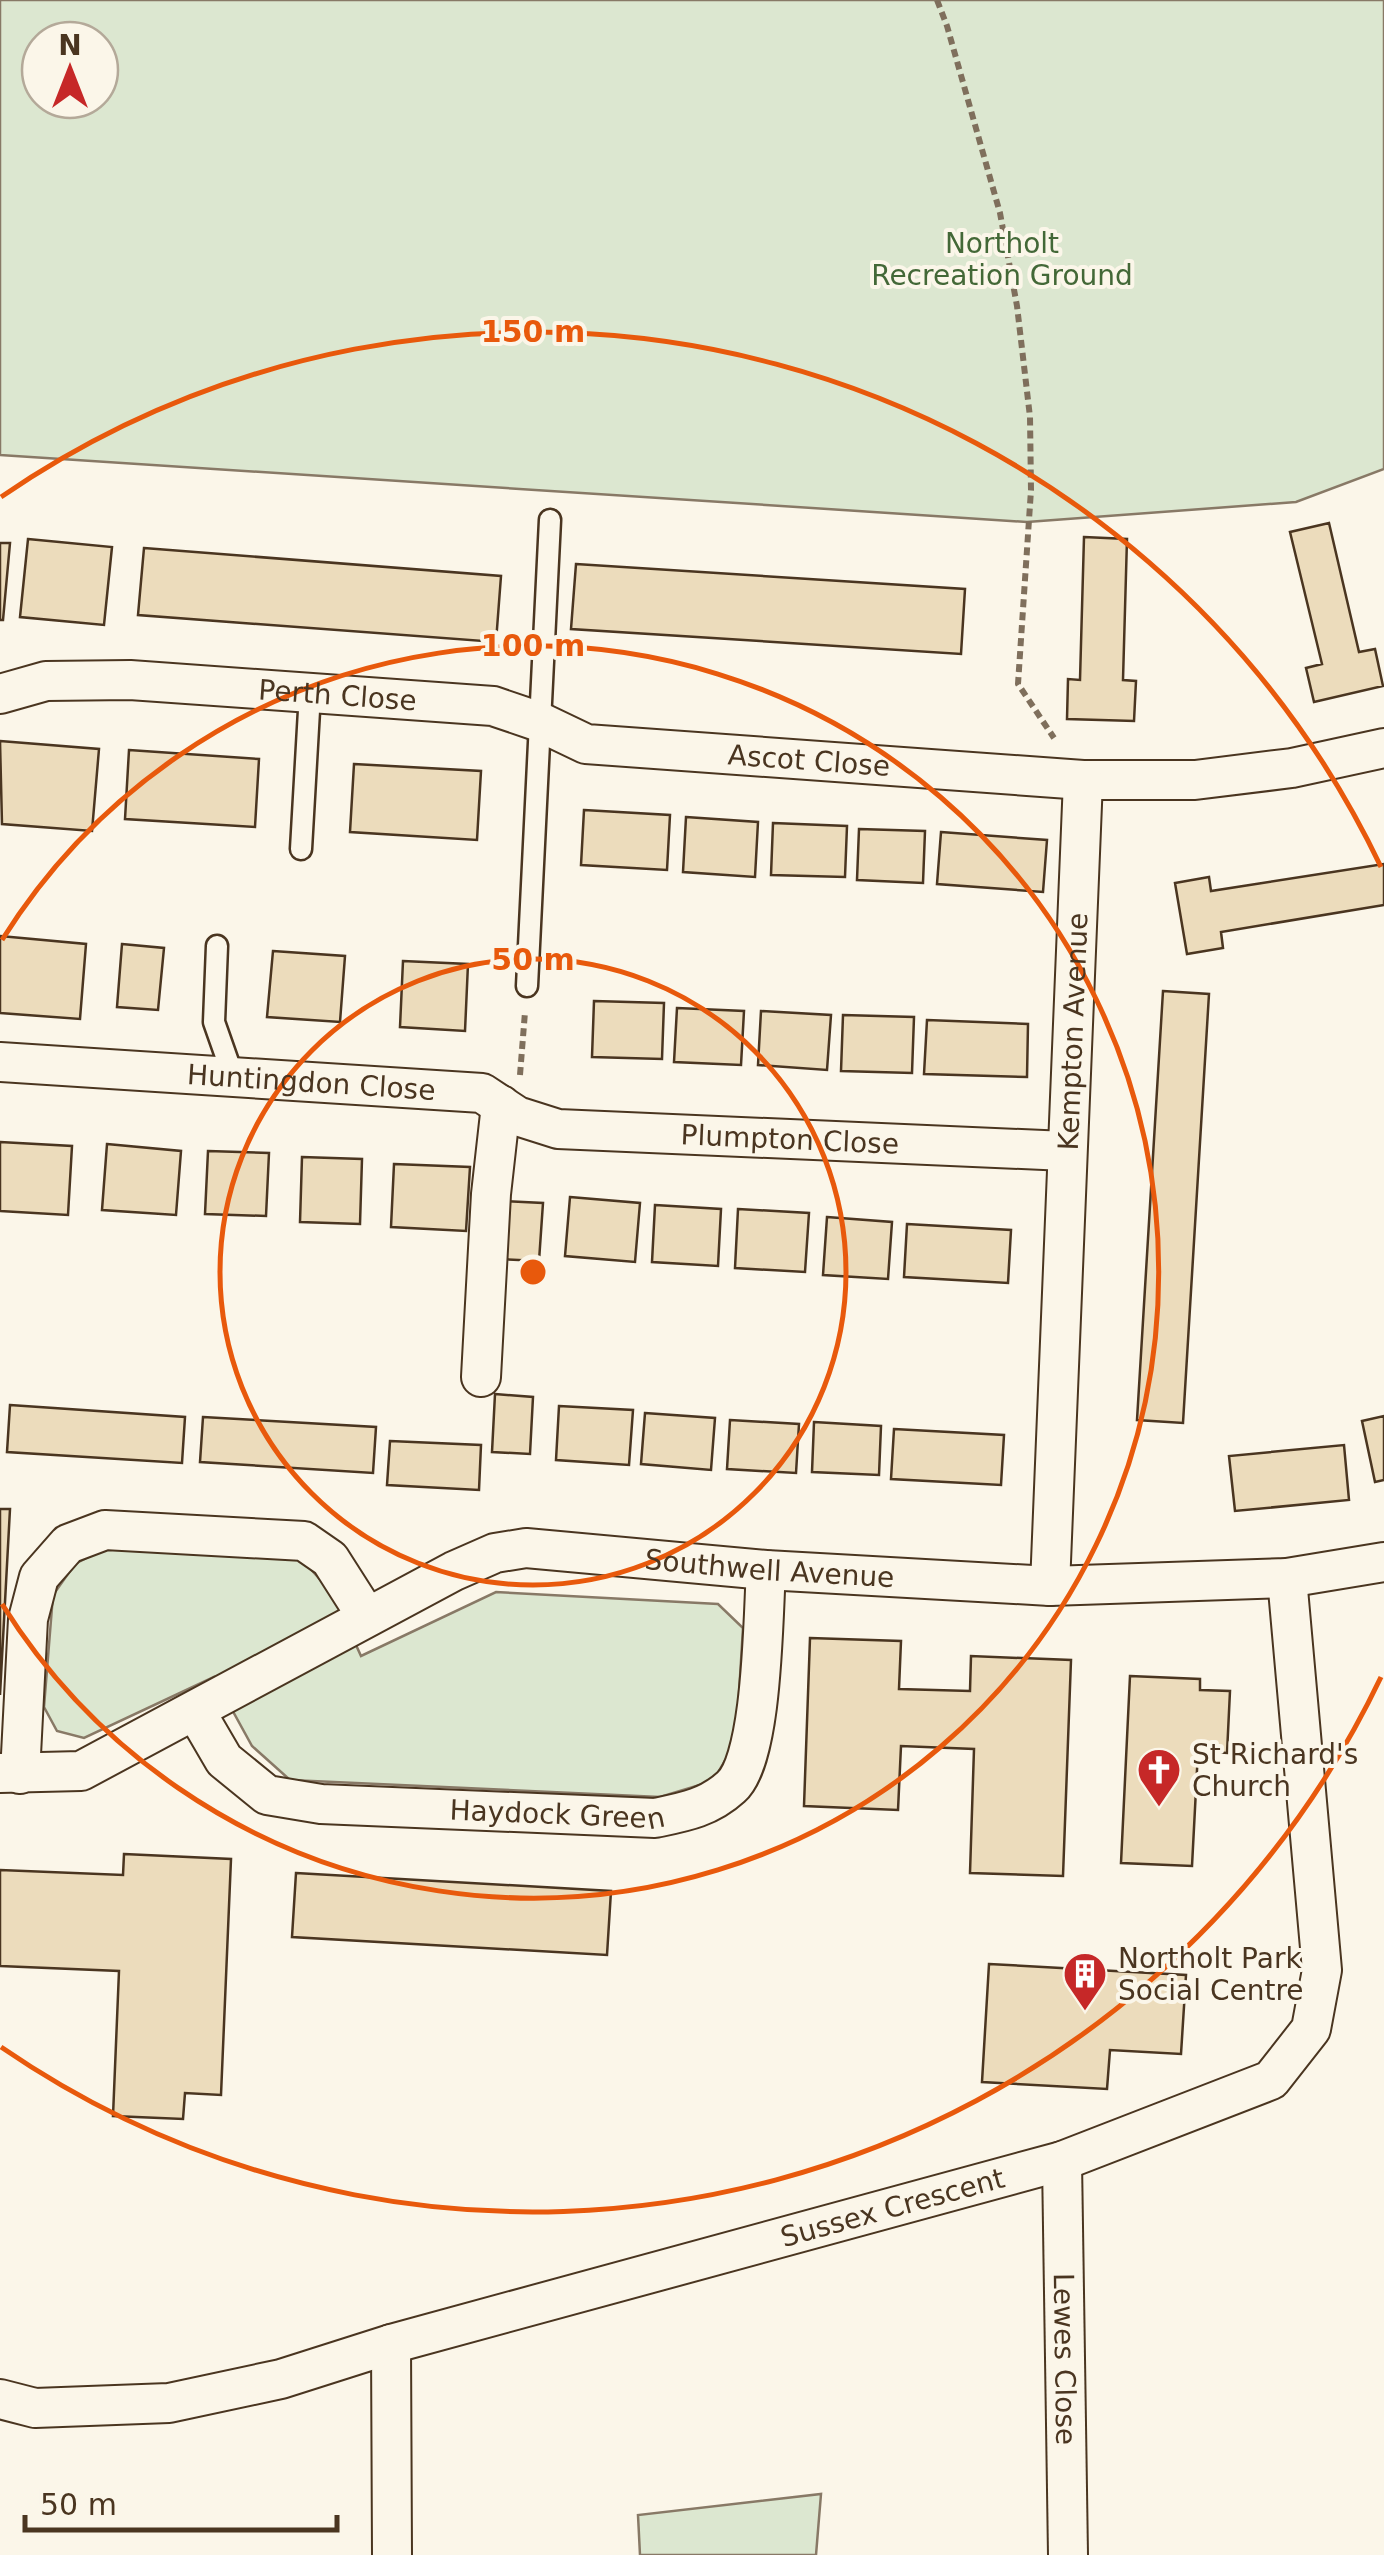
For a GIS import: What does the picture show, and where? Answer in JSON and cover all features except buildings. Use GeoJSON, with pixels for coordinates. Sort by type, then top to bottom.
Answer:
{"type":"FeatureCollection","features":[{"type":"Feature","properties":{"kind":"street","name":"Perth Close"},"geometry":{"type":"LineString","coordinates":[[0,694],[46,681],[130,680],[494,706],[540,722]]}},
{"type":"Feature","properties":{"kind":"street","name":"Ascot Close"},"geometry":{"type":"LineString","coordinates":[[540,722],[586,744],[1083,780]]}},
{"type":"Feature","properties":{"kind":"street"},"geometry":{"type":"LineString","coordinates":[[1083,780],[1195,780],[1292,768],[1384,748]]}},
{"type":"Feature","properties":{"kind":"street","name":"Kempton Avenue"},"geometry":{"type":"LineString","coordinates":[[1050,1586],[1083,780]]}},
{"type":"Feature","properties":{"kind":"street","name":"Huntingdon Close"},"geometry":{"type":"LineString","coordinates":[[0,1062],[482,1093],[509,1111]]}},
{"type":"Feature","properties":{"kind":"street"},"geometry":{"type":"LineString","coordinates":[[481,1377],[491,1194],[509,1111]]}},
{"type":"Feature","properties":{"kind":"street","name":"Plumpton Close"},"geometry":{"type":"LineString","coordinates":[[509,1111],[558,1129],[1066,1150]]}},
{"type":"Feature","properties":{"kind":"street"},"geometry":{"type":"LineString","coordinates":[[10,1773],[28,1619],[38,1577],[68,1544],[106,1530],[304,1542],[330,1559],[368,1618]]}},
{"type":"Feature","properties":{"kind":"street","name":"Southwell Avenue"},"geometry":{"type":"LineString","coordinates":[[10,1773],[81,1771],[454,1571],[495,1553],[526,1548],[766,1570],[1050,1586],[1287,1578],[1384,1562]]}},
{"type":"Feature","properties":{"kind":"street","name":"Haydock Green"},"geometry":{"type":"LineString","coordinates":[[196,1712],[224,1760],[266,1795],[321,1804],[654,1818],[700,1809],[735,1785],[753,1743],[766,1570]]}},
{"type":"Feature","properties":{"kind":"street","name":"Sussex Crescent"},"geometry":{"type":"LineString","coordinates":[[0,2399],[35,2408],[169,2403],[280,2378],[391,2344],[1062,2161],[1271,2080],[1311,2029],[1322,1970],[1287,1578]]}},
{"type":"Feature","properties":{"kind":"street","name":"Lewes Close"},"geometry":{"type":"LineString","coordinates":[[1062,2161],[1068,2555]]}},
{"type":"Feature","properties":{"kind":"street"},"geometry":{"type":"LineString","coordinates":[[391,2344],[392,2555]]}},
{"type":"Feature","properties":{"kind":"lane"},"geometry":{"type":"LineString","coordinates":[[527,986],[550,520]]}},
{"type":"Feature","properties":{"kind":"lane"},"geometry":{"type":"LineString","coordinates":[[302,849],[310,693]]}},
{"type":"Feature","properties":{"kind":"lane"},"geometry":{"type":"LineString","coordinates":[[217,946],[214,1022],[234,1079]]}},
{"type":"Feature","properties":{"kind":"path"},"geometry":{"type":"LineString","coordinates":[[937,0],[1000,213],[1017,306],[1030,417],[1031,490],[1018,684],[1083,780]]}},
{"type":"Feature","properties":{"kind":"path"},"geometry":{"type":"LineString","coordinates":[[509,1111],[527,986]]}},
{"type":"Feature","properties":{"kind":"green space","name":"Northolt Recreation Ground"},"geometry":{"type":"Polygon","coordinates":[[[0,0],[1384,0],[1384,469],[1296,502],[1027,522],[0,455],[0,0]]]}},
{"type":"Feature","properties":{"kind":"green space"},"geometry":{"type":"Polygon","coordinates":[[[113,1544],[298,1555],[333,1594],[361,1656],[496,1592],[718,1604],[743,1628],[736,1742],[713,1781],[660,1797],[290,1780],[252,1746],[214,1677],[84,1738],[57,1731],[44,1707],[53,1595],[75,1564],[113,1544]]]}},
{"type":"Feature","properties":{"kind":"green space"},"geometry":{"type":"Polygon","coordinates":[[[821,2494],[816,2555],[640,2555],[638,2515],[821,2494]]]}},
{"type":"Feature","properties":{"kind":"place","name":"St Richard's Church"},"geometry":{"type":"Point","coordinates":[1159,1808]}},
{"type":"Feature","properties":{"kind":"place","name":"Northolt Park Social Centre"},"geometry":{"type":"Point","coordinates":[1085,2012]}}]}
